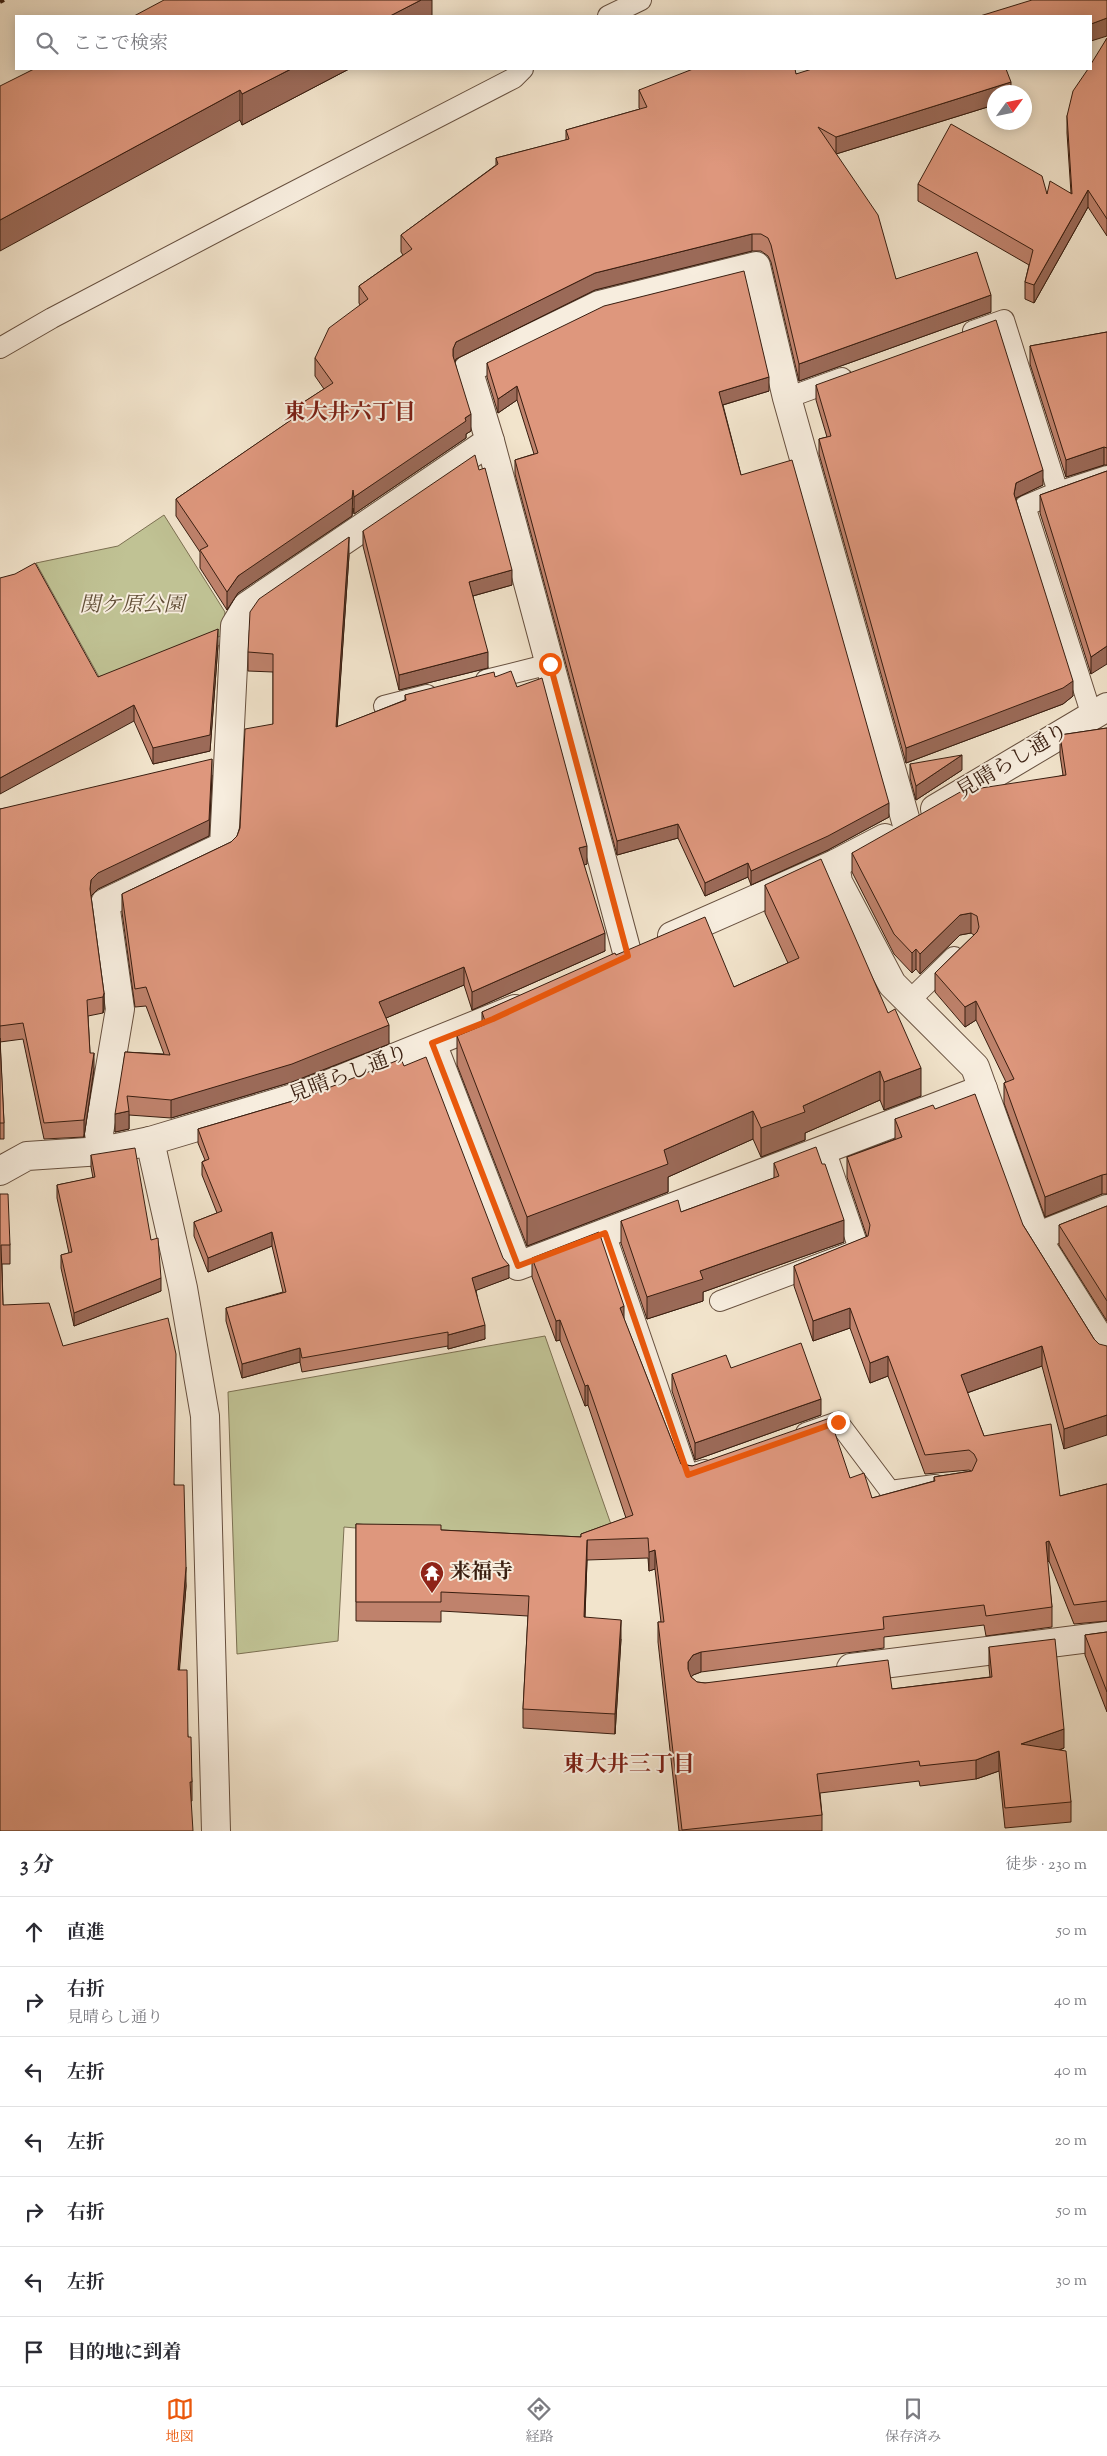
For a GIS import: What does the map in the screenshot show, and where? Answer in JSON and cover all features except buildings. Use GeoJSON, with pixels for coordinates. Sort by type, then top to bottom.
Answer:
{"type":"FeatureCollection","features":[{"type":"Feature","properties":{"kind":"street"},"geometry":{"type":"LineString","coordinates":[[628,956],[490,441],[468,369],[599,305],[756,266],[787,398],[907,825]]}},
{"type":"Feature","properties":{"kind":"street"},"geometry":{"type":"LineString","coordinates":[[102,1151],[99,1133],[120,1009],[105,903],[224,846],[219,761],[235,626],[247,606],[490,441]]}},
{"type":"Feature","properties":{"kind":"street","name":"見晴らし通り"},"geometry":{"type":"LineString","coordinates":[[602,969],[834,864],[907,825],[1099,711]]}},
{"type":"Feature","properties":{"kind":"street"},"geometry":{"type":"LineString","coordinates":[[834,864],[838,882],[892,984],[975,1067],[1036,1237],[1107,1350]]}},
{"type":"Feature","properties":{"kind":"street","name":"見晴らし通り"},"geometry":{"type":"LineString","coordinates":[[0,1171],[27,1156],[102,1151],[150,1141],[297,1097],[493,1019],[538,998]]}},
{"type":"Feature","properties":{"kind":"street"},"geometry":{"type":"LineString","coordinates":[[432,1043],[518,1266],[983,1089]]}},
{"type":"Feature","properties":{"kind":"street"},"geometry":{"type":"LineString","coordinates":[[150,1141],[183,1288],[205,1416],[216,1831]]}},
{"type":"Feature","properties":{"kind":"street"},"geometry":{"type":"LineString","coordinates":[[1036,1237],[1107,1209]]}},
{"type":"Feature","properties":{"kind":"street"},"geometry":{"type":"LineString","coordinates":[[831,1671],[1107,1636]]}},
{"type":"Feature","properties":{"kind":"lane"},"geometry":{"type":"LineString","coordinates":[[610,15],[641,0]]}},
{"type":"Feature","properties":{"kind":"lane"},"geometry":{"type":"LineString","coordinates":[[0,348],[52,318],[514,78],[523,70]]}},
{"type":"Feature","properties":{"kind":"lane"},"geometry":{"type":"LineString","coordinates":[[957,336],[1004,320],[1058,492]]}},
{"type":"Feature","properties":{"kind":"lane"},"geometry":{"type":"LineString","coordinates":[[787,398],[863,371]]}},
{"type":"Feature","properties":{"kind":"lane"},"geometry":{"type":"LineString","coordinates":[[1099,711],[1025,506],[1058,492],[1107,476]]}},
{"type":"Feature","properties":{"kind":"lane"},"geometry":{"type":"LineString","coordinates":[[384,706],[550,664]]}},
{"type":"Feature","properties":{"kind":"lane"},"geometry":{"type":"LineString","coordinates":[[909,1001],[968,944]]}},
{"type":"Feature","properties":{"kind":"lane"},"geometry":{"type":"LineString","coordinates":[[720,1301],[859,1249],[825,1149]]}},
{"type":"Feature","properties":{"kind":"lane"},"geometry":{"type":"LineString","coordinates":[[605,1233],[688,1475],[726,1462]]}},
{"type":"Feature","properties":{"kind":"lane"},"geometry":{"type":"LineString","coordinates":[[791,1438],[838,1422],[890,1491],[955,1482]]}},
{"type":"Feature","properties":{"kind":"green space","name":"関ケ原公園"},"geometry":{"type":"Polygon","coordinates":[[[164,515],[225,612],[223,635],[103,684],[36,563],[118,546],[164,515]]]}},
{"type":"Feature","properties":{"kind":"green space"},"geometry":{"type":"Polygon","coordinates":[[[545,1336],[613,1530],[617,1550],[344,1527],[338,1641],[237,1654],[228,1392],[545,1336]]]}},
{"type":"Feature","properties":{"kind":"railway"},"geometry":{"type":"LineString","coordinates":[[0,2],[4,0]]}},
{"type":"Feature","properties":{"kind":"place","name":"来福寺"},"geometry":{"type":"Point","coordinates":[432,1594]}},
{"type":"Feature","properties":{"kind":"district","name":"東大井六丁目"},"geometry":{"type":"Point","coordinates":[350,414]}},
{"type":"Feature","properties":{"kind":"district","name":"東大井三丁目"},"geometry":{"type":"Point","coordinates":[629,1766]}},
{"type":"Feature","properties":{"kind":"route"},"geometry":{"type":"LineString","coordinates":[[550,664],[628,956],[493,1019],[432,1043],[518,1266],[605,1233],[688,1475],[838,1422]]}}]}
